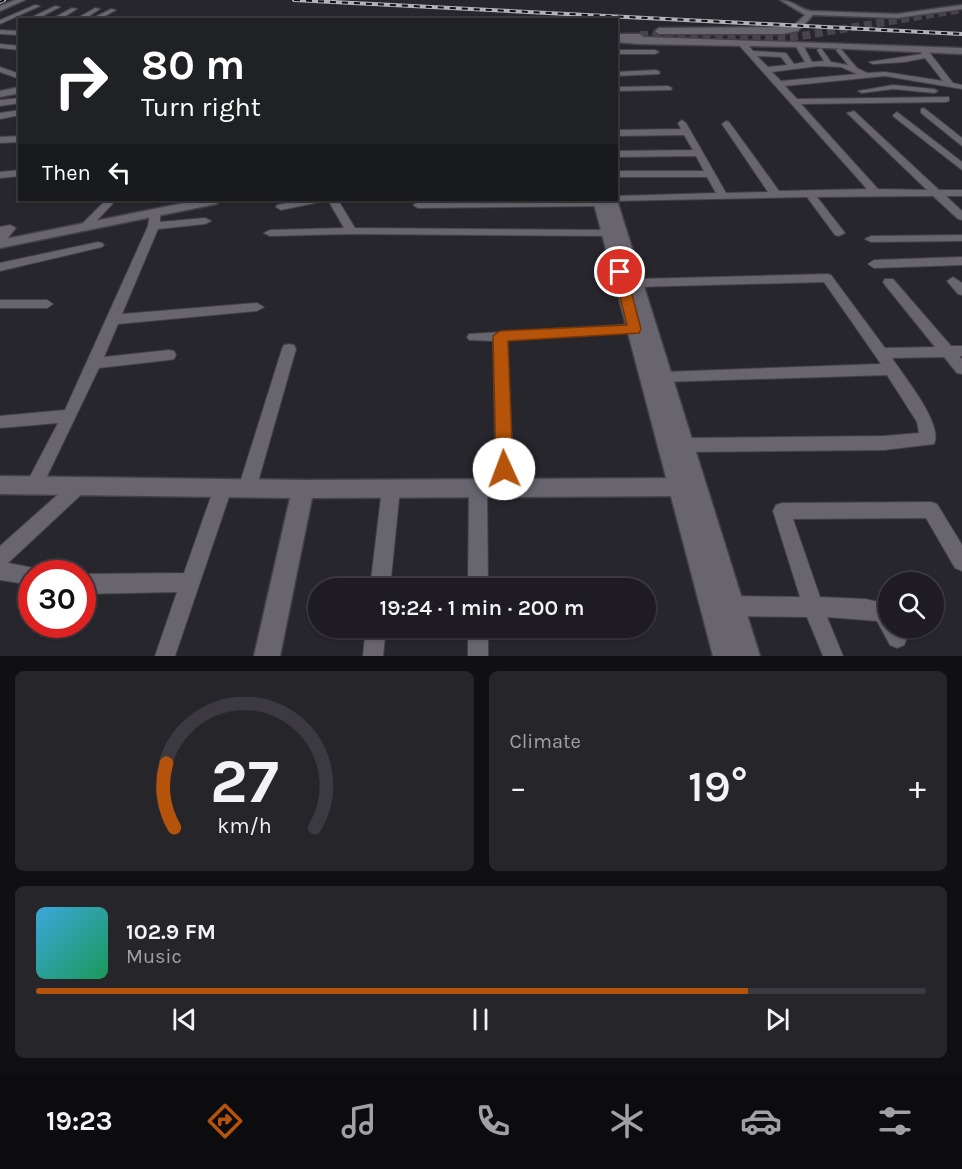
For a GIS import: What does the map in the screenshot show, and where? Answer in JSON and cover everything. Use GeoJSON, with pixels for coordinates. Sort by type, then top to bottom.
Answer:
{"type":"FeatureCollection","features":[{"type":"Feature","properties":{"kind":"street"},"geometry":{"type":"LineString","coordinates":[[0,9],[21,0]]}},
{"type":"Feature","properties":{"kind":"street"},"geometry":{"type":"LineString","coordinates":[[784,0],[807,13],[897,16],[962,6]]}},
{"type":"Feature","properties":{"kind":"street"},"geometry":{"type":"LineString","coordinates":[[792,0],[807,13]]}},
{"type":"Feature","properties":{"kind":"street"},"geometry":{"type":"LineString","coordinates":[[0,22],[37,6]]}},
{"type":"Feature","properties":{"kind":"street"},"geometry":{"type":"LineString","coordinates":[[33,18],[57,7]]}},
{"type":"Feature","properties":{"kind":"street"},"geometry":{"type":"LineString","coordinates":[[57,18],[74,9]]}},
{"type":"Feature","properties":{"kind":"street"},"geometry":{"type":"LineString","coordinates":[[81,18],[97,9]]}},
{"type":"Feature","properties":{"kind":"street"},"geometry":{"type":"LineString","coordinates":[[96,18],[113,10]]}},
{"type":"Feature","properties":{"kind":"street"},"geometry":{"type":"LineString","coordinates":[[653,30],[783,31],[795,29],[807,13]]}},
{"type":"Feature","properties":{"kind":"street"},"geometry":{"type":"LineString","coordinates":[[0,22],[18,22]]}},
{"type":"Feature","properties":{"kind":"street"},"geometry":{"type":"LineString","coordinates":[[727,31],[757,35],[803,32],[820,40],[848,36],[859,37],[871,46]]}},
{"type":"Feature","properties":{"kind":"street"},"geometry":{"type":"LineString","coordinates":[[0,32],[18,33]]}},
{"type":"Feature","properties":{"kind":"street"},"geometry":{"type":"LineString","coordinates":[[618,35],[641,34]]}},
{"type":"Feature","properties":{"kind":"street"},"geometry":{"type":"LineString","coordinates":[[618,36],[639,41],[871,46],[925,52],[962,51]]}},
{"type":"Feature","properties":{"kind":"street"},"geometry":{"type":"LineString","coordinates":[[742,43],[875,192]]}},
{"type":"Feature","properties":{"kind":"street"},"geometry":{"type":"LineString","coordinates":[[0,46],[18,48]]}},
{"type":"Feature","properties":{"kind":"street"},"geometry":{"type":"LineString","coordinates":[[800,47],[810,64]]}},
{"type":"Feature","properties":{"kind":"street"},"geometry":{"type":"LineString","coordinates":[[821,50],[829,64]]}},
{"type":"Feature","properties":{"kind":"street"},"geometry":{"type":"LineString","coordinates":[[840,50],[854,67],[866,76]]}},
{"type":"Feature","properties":{"kind":"street"},"geometry":{"type":"LineString","coordinates":[[618,52],[655,52]]}},
{"type":"Feature","properties":{"kind":"street"},"geometry":{"type":"LineString","coordinates":[[873,62],[905,60],[925,52]]}},
{"type":"Feature","properties":{"kind":"street"},"geometry":{"type":"LineString","coordinates":[[925,52],[950,85]]}},
{"type":"Feature","properties":{"kind":"street"},"geometry":{"type":"LineString","coordinates":[[751,53],[783,55],[792,67]]}},
{"type":"Feature","properties":{"kind":"street"},"geometry":{"type":"LineString","coordinates":[[618,61],[645,60]]}},
{"type":"Feature","properties":{"kind":"street"},"geometry":{"type":"LineString","coordinates":[[766,70],[810,64],[854,67]]}},
{"type":"Feature","properties":{"kind":"street"},"geometry":{"type":"LineString","coordinates":[[0,69],[18,75]]}},
{"type":"Feature","properties":{"kind":"street"},"geometry":{"type":"LineString","coordinates":[[618,74],[657,72]]}},
{"type":"Feature","properties":{"kind":"street"},"geometry":{"type":"LineString","coordinates":[[779,84],[885,74],[962,87]]}},
{"type":"Feature","properties":{"kind":"street"},"geometry":{"type":"LineString","coordinates":[[795,102],[946,99],[932,82]]}},
{"type":"Feature","properties":{"kind":"street"},"geometry":{"type":"LineString","coordinates":[[862,91],[893,87],[939,91]]}},
{"type":"Feature","properties":{"kind":"street"},"geometry":{"type":"LineString","coordinates":[[618,89],[668,88]]}},
{"type":"Feature","properties":{"kind":"street"},"geometry":{"type":"LineString","coordinates":[[0,92],[18,89]]}},
{"type":"Feature","properties":{"kind":"street"},"geometry":{"type":"LineString","coordinates":[[0,100],[18,97]]}},
{"type":"Feature","properties":{"kind":"street"},"geometry":{"type":"LineString","coordinates":[[924,111],[962,142]]}},
{"type":"Feature","properties":{"kind":"street"},"geometry":{"type":"LineString","coordinates":[[0,116],[18,112]]}},
{"type":"Feature","properties":{"kind":"street"},"geometry":{"type":"LineString","coordinates":[[851,113],[962,217]]}},
{"type":"Feature","properties":{"kind":"street"},"geometry":{"type":"LineString","coordinates":[[897,115],[962,167]]}},
{"type":"Feature","properties":{"kind":"street"},"geometry":{"type":"LineString","coordinates":[[726,124],[776,195]]}},
{"type":"Feature","properties":{"kind":"street"},"geometry":{"type":"LineString","coordinates":[[618,133],[685,128],[723,196]]}},
{"type":"Feature","properties":{"kind":"street"},"geometry":{"type":"LineString","coordinates":[[0,140],[18,139]]}},
{"type":"Feature","properties":{"kind":"street"},"geometry":{"type":"LineString","coordinates":[[618,154],[699,153]]}},
{"type":"Feature","properties":{"kind":"street"},"geometry":{"type":"LineString","coordinates":[[0,175],[18,173]]}},
{"type":"Feature","properties":{"kind":"street"},"geometry":{"type":"LineString","coordinates":[[618,174],[711,174]]}},
{"type":"Feature","properties":{"kind":"street"},"geometry":{"type":"LineString","coordinates":[[618,200],[875,192],[962,193]]}},
{"type":"Feature","properties":{"kind":"street"},"geometry":{"type":"LineString","coordinates":[[810,194],[839,233]]}},
{"type":"Feature","properties":{"kind":"street"},"geometry":{"type":"LineString","coordinates":[[85,226],[110,201]]}},
{"type":"Feature","properties":{"kind":"street"},"geometry":{"type":"LineString","coordinates":[[34,486],[69,416],[155,219],[213,201]]}},
{"type":"Feature","properties":{"kind":"street"},"geometry":{"type":"LineString","coordinates":[[281,207],[311,201]]}},
{"type":"Feature","properties":{"kind":"street"},"geometry":{"type":"LineString","coordinates":[[334,201],[351,231]]}},
{"type":"Feature","properties":{"kind":"street"},"geometry":{"type":"LineString","coordinates":[[270,233],[351,231],[440,218],[597,201]]}},
{"type":"Feature","properties":{"kind":"street"},"geometry":{"type":"LineString","coordinates":[[606,201],[610,233],[635,329],[687,487],[732,606],[747,656]]}},
{"type":"Feature","properties":{"kind":"street"},"geometry":{"type":"LineString","coordinates":[[606,201],[636,282],[682,445],[687,487],[726,656]]}},
{"type":"Feature","properties":{"kind":"street"},"geometry":{"type":"LineString","coordinates":[[418,205],[440,218],[610,233]]}},
{"type":"Feature","properties":{"kind":"street"},"geometry":{"type":"LineString","coordinates":[[0,243],[85,226],[155,219],[205,221]]}},
{"type":"Feature","properties":{"kind":"street"},"geometry":{"type":"LineString","coordinates":[[0,230],[10,228],[0,243]]}},
{"type":"Feature","properties":{"kind":"street"},"geometry":{"type":"LineString","coordinates":[[870,240],[962,238]]}},
{"type":"Feature","properties":{"kind":"street"},"geometry":{"type":"LineString","coordinates":[[0,267],[98,246]]}},
{"type":"Feature","properties":{"kind":"street"},"geometry":{"type":"LineString","coordinates":[[874,264],[962,261]]}},
{"type":"Feature","properties":{"kind":"street"},"geometry":{"type":"LineString","coordinates":[[636,282],[827,278],[893,369],[925,421],[928,439],[884,443],[682,445]]}},
{"type":"Feature","properties":{"kind":"street"},"geometry":{"type":"LineString","coordinates":[[889,282],[962,369]]}},
{"type":"Feature","properties":{"kind":"street"},"geometry":{"type":"LineString","coordinates":[[0,304],[47,304]]}},
{"type":"Feature","properties":{"kind":"street"},"geometry":{"type":"LineString","coordinates":[[111,320],[257,307]]}},
{"type":"Feature","properties":{"kind":"street"},"geometry":{"type":"LineString","coordinates":[[474,337],[635,329]]}},
{"type":"Feature","properties":{"kind":"street"},"geometry":{"type":"LineString","coordinates":[[500,336],[505,488]]}},
{"type":"Feature","properties":{"kind":"street"},"geometry":{"type":"LineString","coordinates":[[247,489],[289,350]]}},
{"type":"Feature","properties":{"kind":"street"},"geometry":{"type":"LineString","coordinates":[[881,353],[962,351]]}},
{"type":"Feature","properties":{"kind":"street"},"geometry":{"type":"LineString","coordinates":[[93,363],[169,355]]}},
{"type":"Feature","properties":{"kind":"street"},"geometry":{"type":"LineString","coordinates":[[663,377],[893,369]]}},
{"type":"Feature","properties":{"kind":"street"},"geometry":{"type":"LineString","coordinates":[[0,422],[69,416]]}},
{"type":"Feature","properties":{"kind":"street"},"geometry":{"type":"LineString","coordinates":[[0,485],[247,489],[687,487]]}},
{"type":"Feature","properties":{"kind":"street"},"geometry":{"type":"LineString","coordinates":[[0,558],[79,486]]}},
{"type":"Feature","properties":{"kind":"street"},"geometry":{"type":"LineString","coordinates":[[165,656],[223,488]]}},
{"type":"Feature","properties":{"kind":"street"},"geometry":{"type":"LineString","coordinates":[[267,656],[303,489]]}},
{"type":"Feature","properties":{"kind":"street"},"geometry":{"type":"LineString","coordinates":[[381,578],[392,489]]}},
{"type":"Feature","properties":{"kind":"street"},"geometry":{"type":"LineString","coordinates":[[478,489],[478,578]]}},
{"type":"Feature","properties":{"kind":"street"},"geometry":{"type":"LineString","coordinates":[[833,656],[813,607],[782,511],[931,510],[962,562]]}},
{"type":"Feature","properties":{"kind":"street"},"geometry":{"type":"LineString","coordinates":[[0,571],[18,574]]}},
{"type":"Feature","properties":{"kind":"street"},"geometry":{"type":"LineString","coordinates":[[96,586],[191,582]]}},
{"type":"Feature","properties":{"kind":"street"},"geometry":{"type":"LineString","coordinates":[[732,606],[878,611]]}},
{"type":"Feature","properties":{"kind":"street"},"geometry":{"type":"LineString","coordinates":[[373,656],[375,638]]}},
{"type":"Feature","properties":{"kind":"street"},"geometry":{"type":"LineString","coordinates":[[478,638],[478,656]]}},
{"type":"Feature","properties":{"kind":"tunnel"},"geometry":{"type":"LineString","coordinates":[[640,35],[795,37],[962,9]]}},
{"type":"Feature","properties":{"kind":"railway"},"geometry":{"type":"LineString","coordinates":[[0,2],[4,0]]}},
{"type":"Feature","properties":{"kind":"railway"},"geometry":{"type":"LineString","coordinates":[[294,0],[962,34]]}},
{"type":"Feature","properties":{"kind":"route"},"geometry":{"type":"LineString","coordinates":[[504,469],[500,336],[635,329],[620,272]]}}]}
